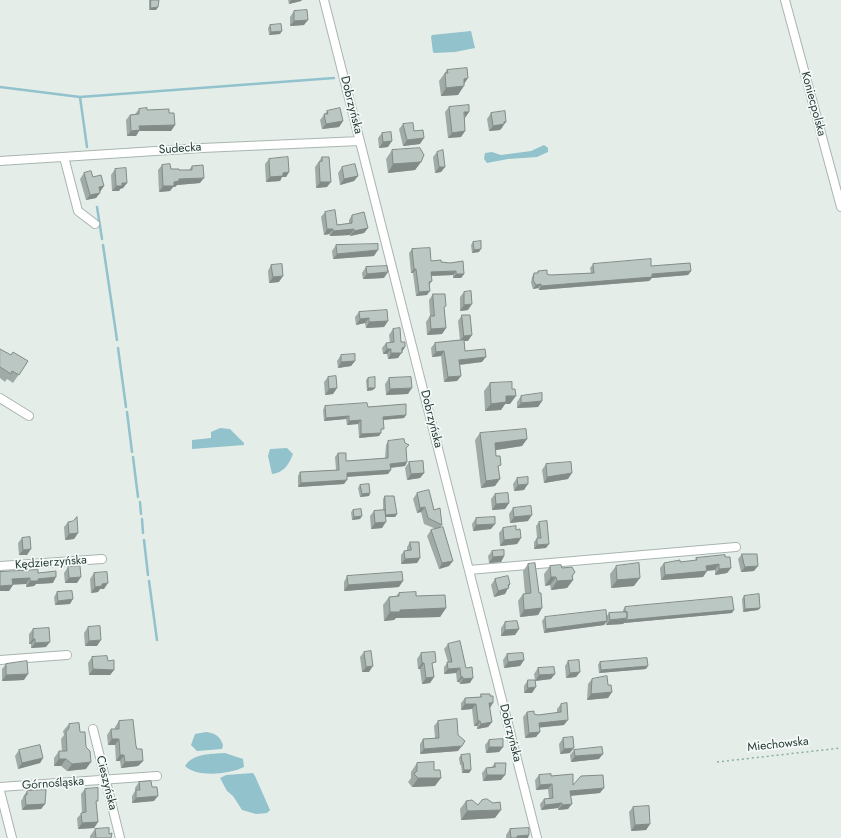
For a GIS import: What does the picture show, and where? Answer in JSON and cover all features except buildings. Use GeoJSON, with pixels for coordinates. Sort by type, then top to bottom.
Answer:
{"type":"FeatureCollection","features":[{"type":"Feature","properties":{"kind":"street","name":"Dobrzyńska"},"geometry":{"type":"LineString","coordinates":[[324,0],[537,838]]}},
{"type":"Feature","properties":{"kind":"street","name":"Koniecpolska"},"geometry":{"type":"LineString","coordinates":[[785,0],[841,207]]}},
{"type":"Feature","properties":{"kind":"street","name":"Sudecka"},"geometry":{"type":"LineString","coordinates":[[0,161],[202,148],[360,141]]}},
{"type":"Feature","properties":{"kind":"street"},"geometry":{"type":"LineString","coordinates":[[64,157],[78,211],[95,224]]}},
{"type":"Feature","properties":{"kind":"street"},"geometry":{"type":"LineString","coordinates":[[0,398],[29,416]]}},
{"type":"Feature","properties":{"kind":"street"},"geometry":{"type":"LineString","coordinates":[[469,570],[736,547]]}},
{"type":"Feature","properties":{"kind":"street","name":"Kędzierzyńska"},"geometry":{"type":"LineString","coordinates":[[0,566],[102,559]]}},
{"type":"Feature","properties":{"kind":"street"},"geometry":{"type":"LineString","coordinates":[[0,660],[67,655]]}},
{"type":"Feature","properties":{"kind":"street","name":"Cieszyńska"},"geometry":{"type":"LineString","coordinates":[[93,729],[120,838]]}},
{"type":"Feature","properties":{"kind":"street","name":"Górnośląska"},"geometry":{"type":"LineString","coordinates":[[0,787],[157,776]]}},
{"type":"Feature","properties":{"kind":"street"},"geometry":{"type":"LineString","coordinates":[[0,791],[12,838]]}},
{"type":"Feature","properties":{"kind":"path","name":"Miechowska"},"geometry":{"type":"LineString","coordinates":[[717,762],[841,748]]}},
{"type":"Feature","properties":{"kind":"water"},"geometry":{"type":"Polygon","coordinates":[[[471,31],[475,48],[455,52],[433,52],[432,35],[471,31]]]}},
{"type":"Feature","properties":{"kind":"water"},"geometry":{"type":"Polygon","coordinates":[[[544,145],[548,148],[548,152],[537,157],[508,159],[487,163],[484,159],[485,153],[492,152],[501,155],[531,151],[544,145]]]}},
{"type":"Feature","properties":{"kind":"water"},"geometry":{"type":"Polygon","coordinates":[[[220,428],[230,429],[244,443],[244,445],[192,449],[192,440],[211,438],[211,432],[220,428]]]}},
{"type":"Feature","properties":{"kind":"water"},"geometry":{"type":"Polygon","coordinates":[[[287,448],[293,454],[290,461],[283,470],[272,474],[268,456],[270,449],[287,448]]]}},
{"type":"Feature","properties":{"kind":"water"},"geometry":{"type":"Polygon","coordinates":[[[206,732],[215,734],[219,737],[223,745],[222,749],[197,751],[191,745],[195,734],[206,732]]]}},
{"type":"Feature","properties":{"kind":"water"},"geometry":{"type":"Polygon","coordinates":[[[225,753],[243,759],[244,767],[214,774],[197,772],[190,770],[185,766],[197,756],[225,753]]]}},
{"type":"Feature","properties":{"kind":"water"},"geometry":{"type":"Polygon","coordinates":[[[253,773],[270,810],[267,813],[256,814],[242,810],[233,796],[227,791],[220,778],[226,775],[253,773]]]}},
{"type":"Feature","properties":{"kind":"waterway"},"geometry":{"type":"LineString","coordinates":[[80,97],[334,78]]}},
{"type":"Feature","properties":{"kind":"waterway"},"geometry":{"type":"LineString","coordinates":[[0,87],[80,97],[87,147]]}},
{"type":"Feature","properties":{"kind":"waterway"},"geometry":{"type":"LineString","coordinates":[[97,207],[102,239]]}},
{"type":"Feature","properties":{"kind":"waterway"},"geometry":{"type":"LineString","coordinates":[[103,245],[117,340]]}},
{"type":"Feature","properties":{"kind":"waterway"},"geometry":{"type":"LineString","coordinates":[[118,348],[126,407]]}},
{"type":"Feature","properties":{"kind":"waterway"},"geometry":{"type":"LineString","coordinates":[[127,412],[132,452]]}},
{"type":"Feature","properties":{"kind":"waterway"},"geometry":{"type":"LineString","coordinates":[[133,457],[138,497]]}},
{"type":"Feature","properties":{"kind":"waterway"},"geometry":{"type":"LineString","coordinates":[[140,502],[141,514]]}},
{"type":"Feature","properties":{"kind":"waterway"},"geometry":{"type":"LineString","coordinates":[[142,519],[143,533]]}},
{"type":"Feature","properties":{"kind":"waterway"},"geometry":{"type":"LineString","coordinates":[[144,540],[148,575]]}},
{"type":"Feature","properties":{"kind":"waterway"},"geometry":{"type":"LineString","coordinates":[[149,581],[157,640]]}}]}
